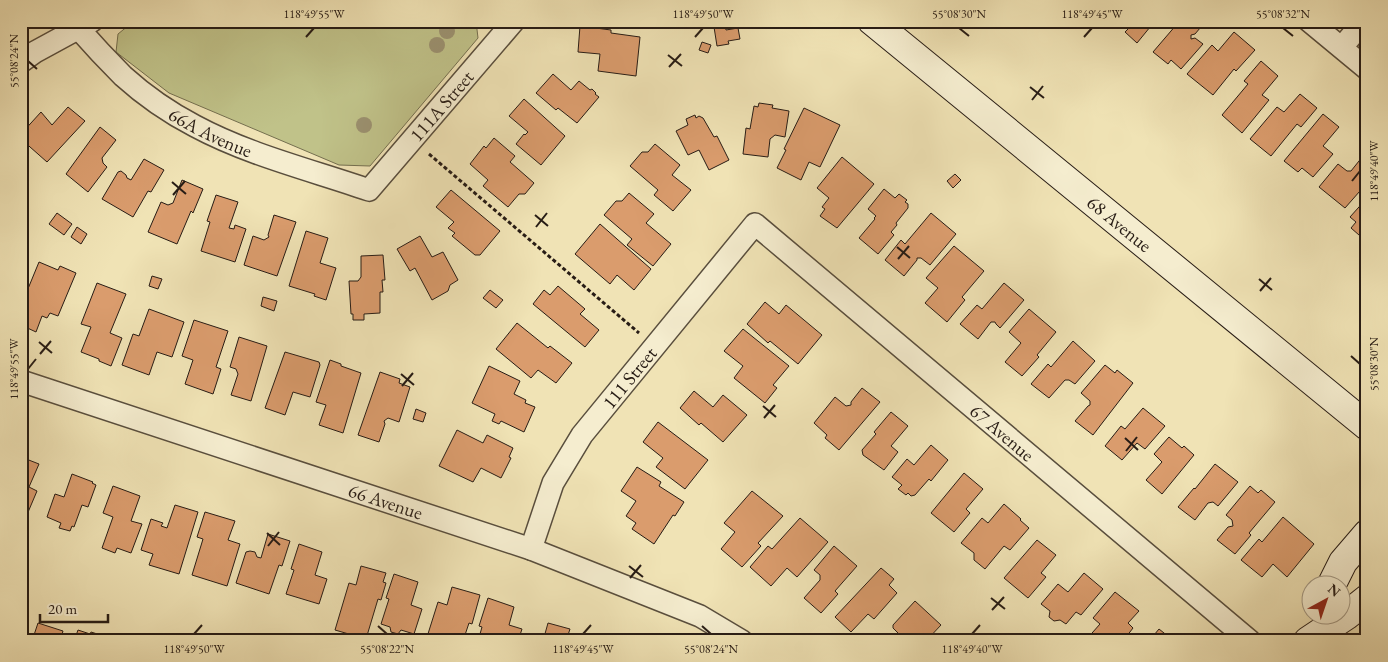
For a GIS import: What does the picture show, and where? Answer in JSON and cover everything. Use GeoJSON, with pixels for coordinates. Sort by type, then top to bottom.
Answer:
{"type":"FeatureCollection","features":[{"type":"Feature","properties":{"kind":"main road","name":"68 Avenue"},"geometry":{"type":"LineString","coordinates":[[872,21],[1367,426]]}},
{"type":"Feature","properties":{"kind":"main road"},"geometry":{"type":"LineString","coordinates":[[1337,574],[1343,562],[1367,534]]}},
{"type":"Feature","properties":{"kind":"main road"},"geometry":{"type":"LineString","coordinates":[[1307,641],[1347,615],[1367,599]]}},
{"type":"Feature","properties":{"kind":"main road"},"geometry":{"type":"LineString","coordinates":[[1307,641],[1314,624]]}},
{"type":"Feature","properties":{"kind":"street","name":"111A Street"},"geometry":{"type":"LineString","coordinates":[[369,190],[514,21]]}},
{"type":"Feature","properties":{"kind":"street"},"geometry":{"type":"LineString","coordinates":[[1310,21],[1367,69]]}},
{"type":"Feature","properties":{"kind":"street"},"geometry":{"type":"LineString","coordinates":[[1342,47],[1364,21]]}},
{"type":"Feature","properties":{"kind":"street"},"geometry":{"type":"LineString","coordinates":[[21,62],[35,52],[85,25]]}},
{"type":"Feature","properties":{"kind":"street","name":"66A Avenue"},"geometry":{"type":"LineString","coordinates":[[85,25],[124,76],[153,99],[193,125],[255,152],[369,190]]}},
{"type":"Feature","properties":{"kind":"street","name":"111 Street"},"geometry":{"type":"LineString","coordinates":[[531,548],[553,483],[594,420],[755,224]]}},
{"type":"Feature","properties":{"kind":"street","name":"67 Avenue"},"geometry":{"type":"LineString","coordinates":[[755,224],[1250,641]]}},
{"type":"Feature","properties":{"kind":"street","name":"66 Avenue"},"geometry":{"type":"LineString","coordinates":[[21,381],[531,548],[700,616],[742,641]]}},
{"type":"Feature","properties":{"kind":"path"},"geometry":{"type":"LineString","coordinates":[[411,139],[654,346]]}},
{"type":"Feature","properties":{"kind":"green space"},"geometry":{"type":"Polygon","coordinates":[[[134,21],[476,21],[478,38],[370,166],[339,165],[169,93],[116,52],[118,34],[134,21]]]}},
{"type":"Feature","properties":{"kind":"building"},"geometry":{"type":"Polygon","coordinates":[[[1125,21],[1155,21],[1137,43],[1125,32],[1131,26],[1125,21]]]}},
{"type":"Feature","properties":{"kind":"building"},"geometry":{"type":"Polygon","coordinates":[[[1176,21],[1206,21],[1195,34],[1191,35],[1191,39],[1195,38],[1203,44],[1181,69],[1171,60],[1168,64],[1153,52],[1177,24],[1176,21]]]}},
{"type":"Feature","properties":{"kind":"building"},"geometry":{"type":"Polygon","coordinates":[[[725,25],[726,30],[738,28],[740,39],[728,41],[729,44],[717,46],[714,27],[725,25]]]}},
{"type":"Feature","properties":{"kind":"building"},"geometry":{"type":"Polygon","coordinates":[[[580,26],[611,30],[611,33],[640,37],[636,76],[598,71],[600,54],[578,52],[580,26]]]}},
{"type":"Feature","properties":{"kind":"building"},"geometry":{"type":"Polygon","coordinates":[[[1234,32],[1255,50],[1236,71],[1234,69],[1213,95],[1187,74],[1212,45],[1218,51],[1234,32]]]}},
{"type":"Feature","properties":{"kind":"building"},"geometry":{"type":"Polygon","coordinates":[[[702,42],[711,45],[708,53],[699,50],[702,42]]]}},
{"type":"Feature","properties":{"kind":"building"},"geometry":{"type":"Polygon","coordinates":[[[1261,61],[1278,76],[1262,95],[1269,100],[1242,133],[1222,115],[1248,84],[1244,81],[1261,61]]]}},
{"type":"Feature","properties":{"kind":"building"},"geometry":{"type":"Polygon","coordinates":[[[553,74],[571,90],[579,81],[590,90],[592,89],[599,97],[577,123],[558,108],[556,110],[536,93],[553,74]]]}},
{"type":"Feature","properties":{"kind":"building"},"geometry":{"type":"Polygon","coordinates":[[[1300,94],[1317,108],[1301,127],[1297,124],[1271,156],[1250,139],[1277,107],[1284,112],[1300,94]]]}},
{"type":"Feature","properties":{"kind":"building"},"geometry":{"type":"Polygon","coordinates":[[[524,99],[565,136],[541,165],[516,144],[528,132],[509,116],[524,99]]]}},
{"type":"Feature","properties":{"kind":"building"},"geometry":{"type":"Polygon","coordinates":[[[759,103],[773,105],[772,108],[789,111],[785,137],[775,135],[770,139],[768,157],[743,154],[746,128],[750,129],[754,106],[758,107],[759,103]]]}},
{"type":"Feature","properties":{"kind":"building"},"geometry":{"type":"Polygon","coordinates":[[[68,107],[85,121],[47,162],[21,139],[21,134],[41,112],[52,125],[68,107]]]}},
{"type":"Feature","properties":{"kind":"building"},"geometry":{"type":"Polygon","coordinates":[[[804,108],[840,125],[820,167],[809,162],[801,180],[777,168],[804,108]]]}},
{"type":"Feature","properties":{"kind":"building"},"geometry":{"type":"Polygon","coordinates":[[[1323,114],[1339,127],[1323,146],[1333,154],[1313,177],[1302,168],[1298,172],[1284,161],[1323,114]]]}},
{"type":"Feature","properties":{"kind":"building"},"geometry":{"type":"Polygon","coordinates":[[[695,115],[696,118],[699,116],[703,118],[714,137],[717,136],[729,160],[709,170],[699,150],[688,155],[676,131],[688,125],[686,119],[695,115]]]}},
{"type":"Feature","properties":{"kind":"building"},"geometry":{"type":"Polygon","coordinates":[[[100,127],[116,140],[102,158],[103,163],[107,167],[88,192],[66,174],[100,127]]]}},
{"type":"Feature","properties":{"kind":"building"},"geometry":{"type":"Polygon","coordinates":[[[494,138],[515,156],[510,162],[534,183],[525,194],[519,194],[508,207],[483,186],[488,180],[470,164],[484,146],[486,148],[494,138]]]}},
{"type":"Feature","properties":{"kind":"building"},"geometry":{"type":"Polygon","coordinates":[[[655,144],[680,165],[672,175],[691,190],[673,211],[654,195],[658,190],[630,166],[642,152],[648,152],[655,144]]]}},
{"type":"Feature","properties":{"kind":"building"},"geometry":{"type":"Polygon","coordinates":[[[1367,151],[1367,183],[1345,208],[1319,187],[1338,164],[1347,171],[1351,171],[1367,151]]]}},
{"type":"Feature","properties":{"kind":"building"},"geometry":{"type":"Polygon","coordinates":[[[842,157],[874,184],[837,228],[820,216],[825,209],[822,207],[829,198],[817,188],[842,157]]]}},
{"type":"Feature","properties":{"kind":"building"},"geometry":{"type":"Polygon","coordinates":[[[144,159],[164,170],[151,192],[148,191],[133,217],[102,199],[118,172],[121,171],[131,180],[144,159]]]}},
{"type":"Feature","properties":{"kind":"building"},"geometry":{"type":"Polygon","coordinates":[[[955,174],[961,180],[953,188],[947,181],[955,174]]]}},
{"type":"Feature","properties":{"kind":"building"},"geometry":{"type":"Polygon","coordinates":[[[182,180],[203,189],[177,244],[148,232],[161,202],[168,205],[173,203],[182,180]]]}},
{"type":"Feature","properties":{"kind":"building"},"geometry":{"type":"Polygon","coordinates":[[[884,189],[895,198],[899,194],[907,200],[905,202],[908,204],[908,208],[891,232],[894,235],[878,254],[859,238],[875,219],[876,216],[868,209],[884,189]]]}},
{"type":"Feature","properties":{"kind":"building"},"geometry":{"type":"Polygon","coordinates":[[[451,190],[500,231],[480,255],[475,255],[452,236],[455,233],[448,228],[454,222],[436,207],[451,190]]]}},
{"type":"Feature","properties":{"kind":"building"},"geometry":{"type":"Polygon","coordinates":[[[629,193],[654,214],[646,223],[671,244],[653,266],[627,245],[632,239],[604,215],[616,201],[622,201],[629,193]]]}},
{"type":"Feature","properties":{"kind":"building"},"geometry":{"type":"Polygon","coordinates":[[[216,195],[238,202],[229,228],[234,229],[235,225],[246,229],[235,262],[201,251],[210,222],[207,221],[216,195]]]}},
{"type":"Feature","properties":{"kind":"building"},"geometry":{"type":"Polygon","coordinates":[[[1367,198],[1367,242],[1351,228],[1356,222],[1350,217],[1367,198]]]}},
{"type":"Feature","properties":{"kind":"building"},"geometry":{"type":"Polygon","coordinates":[[[57,213],[72,224],[64,235],[49,224],[57,213]]]}},
{"type":"Feature","properties":{"kind":"building"},"geometry":{"type":"Polygon","coordinates":[[[931,213],[956,234],[930,265],[921,258],[917,258],[904,276],[885,260],[901,240],[905,244],[931,213]]]}},
{"type":"Feature","properties":{"kind":"building"},"geometry":{"type":"Polygon","coordinates":[[[274,215],[296,222],[277,276],[244,265],[253,236],[264,240],[269,237],[274,215]]]}},
{"type":"Feature","properties":{"kind":"building"},"geometry":{"type":"Polygon","coordinates":[[[600,224],[651,269],[634,290],[617,275],[610,284],[575,254],[600,224]]]}},
{"type":"Feature","properties":{"kind":"building"},"geometry":{"type":"Polygon","coordinates":[[[77,227],[87,234],[81,244],[71,237],[77,227]]]}},
{"type":"Feature","properties":{"kind":"building"},"geometry":{"type":"Polygon","coordinates":[[[306,231],[328,238],[320,263],[336,268],[326,300],[314,296],[315,294],[289,286],[306,231]]]}},
{"type":"Feature","properties":{"kind":"building"},"geometry":{"type":"Polygon","coordinates":[[[420,236],[432,257],[443,252],[458,280],[450,285],[448,291],[432,300],[415,268],[410,271],[397,249],[420,236]]]}},
{"type":"Feature","properties":{"kind":"building"},"geometry":{"type":"Polygon","coordinates":[[[954,246],[984,271],[962,297],[965,300],[947,322],[925,303],[938,288],[926,278],[954,246]]]}},
{"type":"Feature","properties":{"kind":"building"},"geometry":{"type":"Polygon","coordinates":[[[383,255],[385,280],[382,280],[383,292],[380,292],[380,313],[364,314],[364,320],[353,320],[349,281],[358,281],[361,277],[361,256],[383,255]]]}},
{"type":"Feature","properties":{"kind":"building"},"geometry":{"type":"Polygon","coordinates":[[[39,262],[58,270],[60,266],[76,273],[58,316],[50,313],[47,318],[42,316],[36,332],[21,325],[21,294],[25,296],[39,262]]]}},
{"type":"Feature","properties":{"kind":"building"},"geometry":{"type":"Polygon","coordinates":[[[152,276],[162,279],[158,289],[149,286],[152,276]]]}},
{"type":"Feature","properties":{"kind":"building"},"geometry":{"type":"Polygon","coordinates":[[[97,283],[126,294],[110,333],[122,338],[111,366],[81,352],[91,327],[81,324],[97,283]]]}},
{"type":"Feature","properties":{"kind":"building"},"geometry":{"type":"Polygon","coordinates":[[[1004,283],[1024,300],[1000,328],[995,322],[991,322],[978,339],[960,324],[977,305],[982,309],[1004,283]]]}},
{"type":"Feature","properties":{"kind":"building"},"geometry":{"type":"Polygon","coordinates":[[[558,286],[585,309],[580,314],[599,330],[585,347],[533,304],[544,290],[550,295],[558,286]]]}},
{"type":"Feature","properties":{"kind":"building"},"geometry":{"type":"Polygon","coordinates":[[[490,290],[503,300],[496,308],[483,298],[490,290]]]}},
{"type":"Feature","properties":{"kind":"building"},"geometry":{"type":"Polygon","coordinates":[[[263,297],[277,301],[274,311],[261,306],[263,297]]]}},
{"type":"Feature","properties":{"kind":"building"},"geometry":{"type":"Polygon","coordinates":[[[765,302],[779,314],[786,305],[822,335],[798,364],[770,341],[768,343],[747,324],[765,302]]]}},
{"type":"Feature","properties":{"kind":"building"},"geometry":{"type":"Polygon","coordinates":[[[149,309],[184,322],[172,357],[157,352],[149,375],[122,365],[133,334],[139,336],[149,309]]]}},
{"type":"Feature","properties":{"kind":"building"},"geometry":{"type":"Polygon","coordinates":[[[1029,309],[1056,332],[1037,355],[1039,357],[1022,376],[1005,362],[1021,343],[1009,332],[1029,309]]]}},
{"type":"Feature","properties":{"kind":"building"},"geometry":{"type":"Polygon","coordinates":[[[194,320],[228,331],[216,367],[221,369],[213,394],[185,384],[193,360],[182,356],[194,320]]]}},
{"type":"Feature","properties":{"kind":"building"},"geometry":{"type":"Polygon","coordinates":[[[517,323],[548,348],[550,346],[572,363],[556,383],[538,370],[531,378],[496,349],[517,323]]]}},
{"type":"Feature","properties":{"kind":"building"},"geometry":{"type":"Polygon","coordinates":[[[743,329],[789,366],[773,385],[777,388],[765,403],[734,378],[743,366],[724,351],[743,329]]]}},
{"type":"Feature","properties":{"kind":"building"},"geometry":{"type":"Polygon","coordinates":[[[239,337],[267,346],[251,401],[231,395],[238,374],[236,369],[230,367],[239,337]]]}},
{"type":"Feature","properties":{"kind":"building"},"geometry":{"type":"Polygon","coordinates":[[[1073,341],[1095,361],[1075,384],[1065,380],[1049,398],[1031,384],[1048,364],[1051,367],[1073,341]]]}},
{"type":"Feature","properties":{"kind":"building"},"geometry":{"type":"Polygon","coordinates":[[[285,352],[319,362],[320,365],[310,397],[293,392],[285,415],[265,408],[285,352]]]}},
{"type":"Feature","properties":{"kind":"building"},"geometry":{"type":"Polygon","coordinates":[[[330,360],[361,373],[343,433],[319,425],[326,405],[316,402],[330,360]]]}},
{"type":"Feature","properties":{"kind":"building"},"geometry":{"type":"Polygon","coordinates":[[[1105,365],[1115,373],[1117,370],[1133,383],[1093,435],[1075,421],[1090,405],[1090,401],[1081,393],[1105,365]]]}},
{"type":"Feature","properties":{"kind":"building"},"geometry":{"type":"Polygon","coordinates":[[[489,366],[520,381],[514,394],[526,400],[525,403],[535,407],[524,432],[501,421],[499,424],[492,421],[495,414],[472,403],[489,366]]]}},
{"type":"Feature","properties":{"kind":"building"},"geometry":{"type":"Polygon","coordinates":[[[380,372],[400,379],[399,383],[410,387],[399,422],[388,418],[384,421],[385,424],[379,442],[358,435],[380,372]]]}},
{"type":"Feature","properties":{"kind":"building"},"geometry":{"type":"Polygon","coordinates":[[[862,388],[880,402],[839,450],[825,438],[827,435],[814,423],[835,397],[846,406],[851,405],[851,402],[862,388]]]}},
{"type":"Feature","properties":{"kind":"building"},"geometry":{"type":"Polygon","coordinates":[[[694,391],[713,407],[723,395],[747,415],[723,442],[701,423],[699,425],[680,408],[694,391]]]}},
{"type":"Feature","properties":{"kind":"building"},"geometry":{"type":"Polygon","coordinates":[[[1143,408],[1165,426],[1145,449],[1137,443],[1122,460],[1105,446],[1121,426],[1125,429],[1143,408]]]}},
{"type":"Feature","properties":{"kind":"building"},"geometry":{"type":"Polygon","coordinates":[[[416,409],[426,413],[423,422],[413,419],[416,409]]]}},
{"type":"Feature","properties":{"kind":"building"},"geometry":{"type":"Polygon","coordinates":[[[891,412],[908,426],[891,446],[898,452],[884,470],[863,455],[862,450],[891,412]]]}},
{"type":"Feature","properties":{"kind":"building"},"geometry":{"type":"Polygon","coordinates":[[[658,422],[708,460],[685,489],[656,467],[663,458],[643,442],[658,422]]]}},
{"type":"Feature","properties":{"kind":"building"},"geometry":{"type":"Polygon","coordinates":[[[457,430],[483,443],[487,435],[513,448],[509,457],[511,458],[501,478],[481,468],[473,482],[439,466],[457,430]]]}},
{"type":"Feature","properties":{"kind":"building"},"geometry":{"type":"Polygon","coordinates":[[[1169,437],[1194,455],[1162,494],[1146,480],[1162,462],[1154,454],[1169,437]]]}},
{"type":"Feature","properties":{"kind":"building"},"geometry":{"type":"Polygon","coordinates":[[[931,445],[948,460],[931,481],[929,479],[915,495],[911,496],[908,493],[906,495],[898,489],[902,485],[892,477],[907,459],[914,465],[931,445]]]}},
{"type":"Feature","properties":{"kind":"building"},"geometry":{"type":"Polygon","coordinates":[[[21,457],[39,464],[29,487],[37,491],[26,517],[21,515],[21,457]]]}},
{"type":"Feature","properties":{"kind":"building"},"geometry":{"type":"Polygon","coordinates":[[[1215,464],[1238,482],[1218,506],[1213,502],[1208,503],[1195,520],[1178,507],[1215,464]]]}},
{"type":"Feature","properties":{"kind":"building"},"geometry":{"type":"Polygon","coordinates":[[[637,467],[661,482],[659,486],[684,502],[654,544],[632,529],[636,523],[626,516],[636,501],[621,491],[637,467]]]}},
{"type":"Feature","properties":{"kind":"building"},"geometry":{"type":"Polygon","coordinates":[[[964,473],[983,489],[966,509],[970,513],[954,532],[931,513],[964,473]]]}},
{"type":"Feature","properties":{"kind":"building"},"geometry":{"type":"Polygon","coordinates":[[[72,474],[96,485],[88,507],[82,505],[74,527],[72,526],[70,531],[59,528],[61,523],[47,517],[55,494],[64,497],[72,474]]]}},
{"type":"Feature","properties":{"kind":"building"},"geometry":{"type":"Polygon","coordinates":[[[113,486],[140,496],[131,521],[142,524],[131,553],[117,548],[115,553],[102,548],[113,517],[103,513],[113,486]]]}},
{"type":"Feature","properties":{"kind":"building"},"geometry":{"type":"Polygon","coordinates":[[[1250,486],[1258,493],[1261,490],[1275,502],[1249,533],[1251,535],[1235,554],[1217,540],[1228,527],[1233,526],[1232,520],[1226,515],[1250,486]]]}},
{"type":"Feature","properties":{"kind":"building"},"geometry":{"type":"Polygon","coordinates":[[[752,491],[783,516],[758,543],[761,546],[742,567],[721,549],[735,532],[724,523],[752,491]]]}},
{"type":"Feature","properties":{"kind":"building"},"geometry":{"type":"Polygon","coordinates":[[[1004,504],[1029,528],[1010,550],[1004,546],[985,569],[974,560],[974,553],[961,543],[982,518],[988,523],[1004,504]]]}},
{"type":"Feature","properties":{"kind":"building"},"geometry":{"type":"Polygon","coordinates":[[[175,505],[198,512],[179,574],[149,565],[153,554],[141,550],[151,519],[163,523],[161,526],[167,528],[175,505]]]}},
{"type":"Feature","properties":{"kind":"building"},"geometry":{"type":"Polygon","coordinates":[[[205,512],[235,521],[228,540],[240,544],[227,586],[192,575],[203,539],[197,537],[205,512]]]}},
{"type":"Feature","properties":{"kind":"building"},"geometry":{"type":"Polygon","coordinates":[[[1283,517],[1314,544],[1287,577],[1273,564],[1262,577],[1241,560],[1259,539],[1262,542],[1283,517]]]}},
{"type":"Feature","properties":{"kind":"building"},"geometry":{"type":"Polygon","coordinates":[[[800,518],[828,542],[797,577],[787,568],[771,586],[750,567],[768,546],[772,549],[800,518]]]}},
{"type":"Feature","properties":{"kind":"building"},"geometry":{"type":"Polygon","coordinates":[[[268,534],[290,541],[282,566],[279,565],[269,594],[236,583],[246,552],[255,552],[257,557],[261,558],[268,534]]]}},
{"type":"Feature","properties":{"kind":"building"},"geometry":{"type":"Polygon","coordinates":[[[1037,540],[1056,555],[1041,573],[1046,577],[1028,598],[1004,578],[1037,540]]]}},
{"type":"Feature","properties":{"kind":"building"},"geometry":{"type":"Polygon","coordinates":[[[299,544],[322,552],[315,575],[327,579],[319,604],[286,594],[294,570],[291,569],[299,544]]]}},
{"type":"Feature","properties":{"kind":"building"},"geometry":{"type":"Polygon","coordinates":[[[834,546],[857,566],[835,591],[838,594],[821,613],[804,598],[820,580],[820,575],[814,570],[834,546]]]}},
{"type":"Feature","properties":{"kind":"building"},"geometry":{"type":"Polygon","coordinates":[[[361,566],[386,573],[383,582],[386,583],[381,600],[378,599],[366,639],[335,630],[349,583],[356,585],[361,566]]]}},
{"type":"Feature","properties":{"kind":"building"},"geometry":{"type":"Polygon","coordinates":[[[881,568],[894,579],[889,585],[897,593],[874,619],[868,614],[851,632],[835,617],[881,568]]]}},
{"type":"Feature","properties":{"kind":"building"},"geometry":{"type":"Polygon","coordinates":[[[1084,573],[1103,589],[1081,615],[1076,612],[1066,624],[1060,620],[1054,621],[1049,617],[1050,611],[1041,604],[1058,584],[1068,592],[1084,573]]]}},
{"type":"Feature","properties":{"kind":"building"},"geometry":{"type":"Polygon","coordinates":[[[394,574],[418,582],[411,605],[422,609],[414,634],[401,630],[398,634],[391,632],[390,627],[381,624],[389,599],[386,598],[394,574]]]}},
{"type":"Feature","properties":{"kind":"building"},"geometry":{"type":"Polygon","coordinates":[[[452,587],[480,595],[472,624],[469,623],[463,641],[439,641],[427,637],[438,602],[447,605],[452,587]]]}},
{"type":"Feature","properties":{"kind":"building"},"geometry":{"type":"Polygon","coordinates":[[[1115,592],[1139,611],[1128,623],[1133,628],[1123,641],[1085,641],[1100,624],[1093,618],[1115,592]]]}},
{"type":"Feature","properties":{"kind":"building"},"geometry":{"type":"Polygon","coordinates":[[[488,598],[514,607],[509,625],[522,629],[518,641],[478,641],[482,627],[479,626],[488,598]]]}},
{"type":"Feature","properties":{"kind":"building"},"geometry":{"type":"Polygon","coordinates":[[[915,601],[941,625],[926,641],[895,641],[898,633],[893,628],[893,625],[915,601]]]}},
{"type":"Feature","properties":{"kind":"building"},"geometry":{"type":"Polygon","coordinates":[[[38,623],[63,631],[60,641],[32,641],[38,623]]]}},
{"type":"Feature","properties":{"kind":"building"},"geometry":{"type":"Polygon","coordinates":[[[548,623],[570,629],[566,641],[543,641],[548,623]]]}},
{"type":"Feature","properties":{"kind":"building"},"geometry":{"type":"Polygon","coordinates":[[[1159,629],[1174,641],[1149,641],[1159,629]]]}},
{"type":"Feature","properties":{"kind":"building"},"geometry":{"type":"Polygon","coordinates":[[[78,630],[110,638],[110,641],[74,641],[78,630]]]}},
{"type":"Feature","properties":{"kind":"building"},"geometry":{"type":"Polygon","coordinates":[[[586,634],[604,641],[583,641],[586,634]]]}}]}
